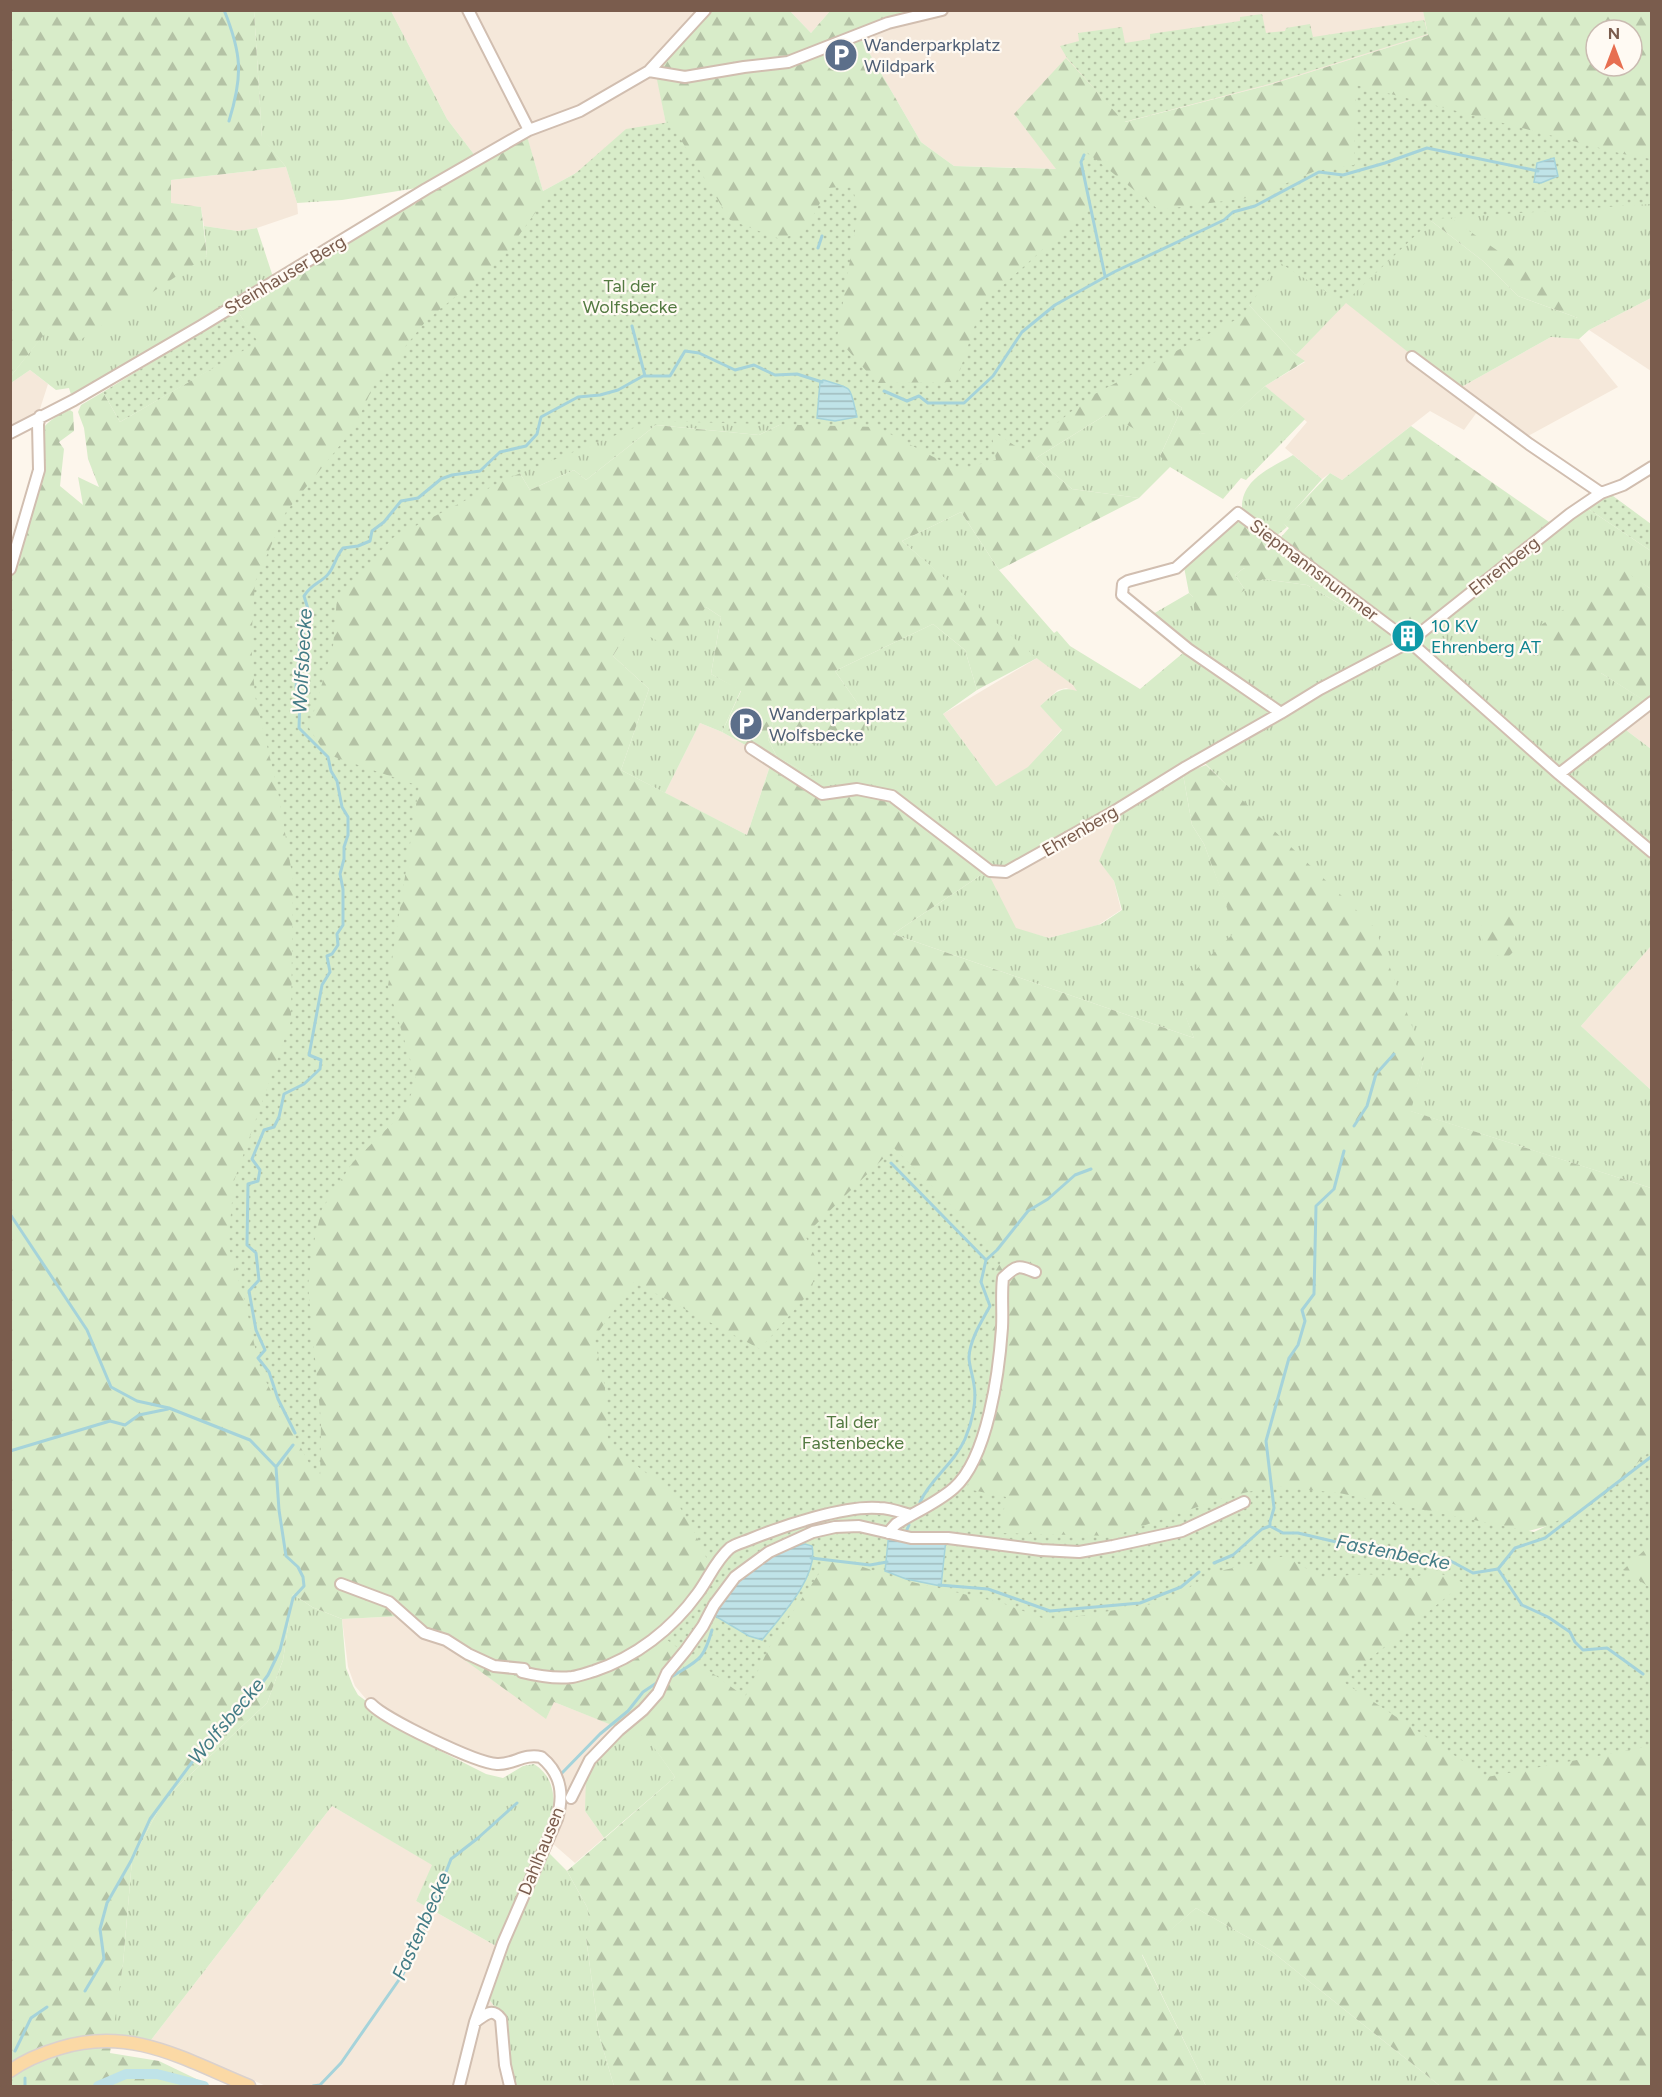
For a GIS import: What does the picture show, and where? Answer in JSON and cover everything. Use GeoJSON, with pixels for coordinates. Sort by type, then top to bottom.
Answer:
{"type":"FeatureCollection","features":[{"type":"Feature","properties":{"kind":"main road"},"geometry":{"type":"LineString","coordinates":[[10,2071],[26,2061],[73,2044],[96,2040],[117,2040],[160,2049],[231,2083],[249,2086]]}},
{"type":"Feature","properties":{"kind":"street"},"geometry":{"type":"LineString","coordinates":[[468,10],[529,130]]}},
{"type":"Feature","properties":{"kind":"street","name":"Steinhauser Berg"},"geometry":{"type":"LineString","coordinates":[[40,416],[74,400],[172,343],[426,189],[529,130],[580,111],[650,71],[705,10]]}},
{"type":"Feature","properties":{"kind":"street"},"geometry":{"type":"LineString","coordinates":[[650,71],[685,77],[744,67],[788,63],[888,23],[942,10]]}},
{"type":"Feature","properties":{"kind":"street"},"geometry":{"type":"LineString","coordinates":[[1412,357],[1529,444],[1601,493]]}},
{"type":"Feature","properties":{"kind":"street"},"geometry":{"type":"LineString","coordinates":[[10,433],[40,416]]}},
{"type":"Feature","properties":{"kind":"street"},"geometry":{"type":"LineString","coordinates":[[10,569],[39,470],[38,424],[40,416]]}},
{"type":"Feature","properties":{"kind":"street","name":"Ehrenberg"},"geometry":{"type":"LineString","coordinates":[[752,748],[822,794],[857,789],[892,796],[990,871],[1006,872],[1115,811],[1320,689],[1409,642],[1569,514],[1601,493],[1623,484],[1652,467]]}},
{"type":"Feature","properties":{"kind":"street","name":"Siepmannsnummer"},"geometry":{"type":"LineString","coordinates":[[1281,713],[1188,649],[1122,595],[1123,584],[1176,568],[1238,513],[1409,642]]}},
{"type":"Feature","properties":{"kind":"street"},"geometry":{"type":"LineString","coordinates":[[1409,642],[1652,852]]}},
{"type":"Feature","properties":{"kind":"street"},"geometry":{"type":"LineString","coordinates":[[1559,774],[1652,702]]}},
{"type":"Feature","properties":{"kind":"street"},"geometry":{"type":"LineString","coordinates":[[888,1533],[910,1515],[955,1486],[970,1465],[980,1446],[999,1365],[1003,1278],[1016,1267],[1021,1266],[1035,1272]]}},
{"type":"Feature","properties":{"kind":"street"},"geometry":{"type":"LineString","coordinates":[[571,1798],[590,1760],[658,1693],[667,1673],[703,1626],[714,1605],[735,1577],[769,1552],[813,1532],[835,1527],[859,1526],[911,1538],[948,1538],[1041,1550],[1079,1552],[1182,1531],[1244,1502]]}},
{"type":"Feature","properties":{"kind":"street"},"geometry":{"type":"LineString","coordinates":[[341,1584],[389,1602],[424,1633],[446,1640],[468,1654],[494,1666],[522,1669],[522,1672],[552,1678],[574,1677],[622,1660],[646,1647],[687,1607],[731,1547],[807,1520],[851,1509],[878,1507],[910,1515]]}},
{"type":"Feature","properties":{"kind":"street","name":"Dahlhausen"},"geometry":{"type":"LineString","coordinates":[[371,1704],[411,1729],[479,1760],[504,1764],[525,1756],[542,1757],[556,1772],[559,1781],[561,1805],[557,1819],[503,1943],[475,2022],[459,2086]]}},
{"type":"Feature","properties":{"kind":"street"},"geometry":{"type":"LineString","coordinates":[[475,2022],[492,2012],[501,2019],[505,2065],[510,2086]]}},
{"type":"Feature","properties":{"kind":"shaded area"},"geometry":{"type":"Polygon","coordinates":[[[926,10],[1423,10],[1428,35],[1269,85],[1124,122],[1014,114],[1057,169],[954,166],[921,142],[860,37],[926,10]]]}},
{"type":"Feature","properties":{"kind":"shaded area"},"geometry":{"type":"Polygon","coordinates":[[[391,11],[711,11],[656,70],[666,124],[543,191],[527,137],[476,157],[447,119],[391,11]]]}},
{"type":"Feature","properties":{"kind":"shaded area"},"geometry":{"type":"Polygon","coordinates":[[[790,11],[830,11],[811,33],[790,11]]]}},
{"type":"Feature","properties":{"kind":"shaded area"},"geometry":{"type":"Polygon","coordinates":[[[286,167],[298,214],[257,228],[238,231],[204,226],[201,207],[171,204],[171,180],[286,167]]]}},
{"type":"Feature","properties":{"kind":"shaded area"},"geometry":{"type":"Polygon","coordinates":[[[1651,298],[1651,371],[1589,330],[1651,298]]]}},
{"type":"Feature","properties":{"kind":"shaded area"},"geometry":{"type":"Polygon","coordinates":[[[1346,302],[1456,390],[1551,337],[1579,339],[1618,387],[1519,441],[1477,412],[1464,430],[1430,411],[1342,480],[1330,473],[1322,479],[1285,448],[1307,422],[1265,386],[1305,362],[1296,355],[1346,302]]]}},
{"type":"Feature","properties":{"kind":"shaded area"},"geometry":{"type":"Polygon","coordinates":[[[30,370],[48,384],[39,412],[11,429],[11,383],[30,370]]]}},
{"type":"Feature","properties":{"kind":"shaded area"},"geometry":{"type":"Polygon","coordinates":[[[1037,658],[1083,688],[1078,692],[1066,688],[1058,690],[1040,706],[1062,729],[1028,768],[996,786],[943,714],[1037,658]]]}},
{"type":"Feature","properties":{"kind":"shaded area"},"geometry":{"type":"Polygon","coordinates":[[[1651,705],[1651,749],[1618,724],[1651,705]]]}},
{"type":"Feature","properties":{"kind":"shaded area"},"geometry":{"type":"Polygon","coordinates":[[[700,723],[722,732],[772,760],[747,835],[665,793],[700,723]]]}},
{"type":"Feature","properties":{"kind":"shaded area"},"geometry":{"type":"Polygon","coordinates":[[[1121,812],[1100,861],[1114,881],[1121,910],[1098,925],[1049,938],[1016,929],[981,867],[1121,812]]]}},
{"type":"Feature","properties":{"kind":"shaded area"},"geometry":{"type":"Polygon","coordinates":[[[1651,946],[1651,1090],[1581,1026],[1651,946]]]}},
{"type":"Feature","properties":{"kind":"shaded area"},"geometry":{"type":"Polygon","coordinates":[[[404,1616],[546,1718],[554,1702],[620,1728],[585,1811],[604,1838],[575,1863],[552,1843],[562,1818],[548,1759],[480,1758],[407,1725],[366,1699],[355,1686],[348,1667],[342,1619],[404,1616]]]}},
{"type":"Feature","properties":{"kind":"shaded area"},"geometry":{"type":"Polygon","coordinates":[[[332,1806],[433,1865],[416,1901],[496,1946],[486,1995],[502,2017],[510,2086],[266,2086],[189,2053],[151,2040],[332,1806]]]}},
{"type":"Feature","properties":{"kind":"green space"},"geometry":{"type":"Polygon","coordinates":[[[11,10],[254,11],[262,137],[286,167],[171,180],[171,203],[201,207],[207,256],[74,344],[51,326],[11,376],[11,10]]]}},
{"type":"Feature","properties":{"kind":"green space"},"geometry":{"type":"Polygon","coordinates":[[[254,11],[391,11],[447,119],[476,157],[423,187],[342,200],[297,203],[286,167],[262,138],[254,11]]]}},
{"type":"Feature","properties":{"kind":"green space"},"geometry":{"type":"Polygon","coordinates":[[[711,11],[790,11],[811,33],[830,11],[925,11],[860,37],[921,142],[954,166],[1056,169],[1014,114],[1066,58],[1125,122],[1269,85],[1428,35],[1423,11],[1651,11],[1651,176],[1413,192],[1576,305],[1578,318],[1518,296],[1483,261],[1417,210],[1199,252],[1296,355],[1305,361],[1265,386],[1212,435],[1200,433],[1170,467],[1160,456],[1182,408],[1168,398],[1144,434],[1107,414],[1036,458],[1072,489],[1139,498],[999,570],[961,512],[902,541],[1037,658],[977,690],[965,650],[933,624],[835,671],[865,714],[864,739],[809,744],[775,716],[768,739],[777,757],[842,791],[895,796],[987,871],[893,934],[1194,1038],[1175,990],[1236,931],[1204,844],[1192,825],[1183,774],[1206,765],[1375,928],[1424,1058],[1411,1111],[1651,1188],[1651,1459],[1577,1518],[1506,1537],[1246,1536],[1447,1558],[1651,1500],[1651,2086],[1440,2086],[1270,1950],[1196,1908],[1142,1955],[1206,2086],[614,2086],[599,2035],[586,1937],[592,1937],[587,1907],[567,1871],[675,1777],[645,1735],[605,1744],[619,1728],[554,1702],[546,1719],[404,1616],[342,1619],[312,1607],[293,1594],[283,1660],[267,1703],[164,1799],[132,1860],[123,1964],[110,2053],[159,2061],[211,2086],[11,2086],[10,562],[24,524],[42,429],[58,415],[70,410],[73,412],[74,431],[59,442],[64,449],[60,486],[83,505],[78,477],[99,487],[88,459],[84,428],[78,412],[81,405],[103,392],[120,422],[257,342],[237,310],[527,136],[543,191],[666,124],[655,70],[711,11]],[[697,374],[513,462],[530,490],[574,470],[586,480],[656,425],[759,435],[806,412],[697,374]],[[706,607],[675,650],[631,627],[613,656],[649,689],[621,770],[747,835],[772,760],[722,732],[741,691],[711,674],[721,617],[706,607]]]}},
{"type":"Feature","properties":{"kind":"green space"},"geometry":{"type":"Polygon","coordinates":[[[1262,14],[1266,33],[1285,31],[1286,28],[1310,24],[1313,37],[1424,20],[1428,34],[1269,84],[1124,122],[1067,58],[1060,46],[1079,41],[1078,33],[1122,27],[1125,43],[1150,39],[1150,34],[1240,21],[1240,17],[1262,14]]]}},
{"type":"Feature","properties":{"kind":"green space","name":"Tal der Wolfsbecke"},"geometry":{"type":"Polygon","coordinates":[[[1356,85],[1623,154],[1651,159],[1651,204],[1433,219],[1344,303],[1280,263],[1241,317],[1089,397],[1023,451],[991,430],[996,460],[958,470],[877,427],[651,421],[511,477],[394,537],[337,598],[333,646],[309,728],[326,754],[419,786],[388,986],[417,1082],[401,1115],[353,1162],[322,1209],[313,1246],[308,1285],[321,1421],[320,1484],[260,1370],[245,1302],[228,1245],[234,1181],[291,1021],[293,880],[278,791],[255,696],[251,643],[255,582],[286,512],[354,428],[374,385],[426,321],[504,256],[543,202],[626,129],[670,122],[730,220],[780,239],[805,231],[828,188],[851,186],[859,207],[837,338],[877,383],[956,382],[982,304],[1090,207],[1079,146],[1159,210],[1254,197],[1315,171],[1354,165],[1356,85]]]}},
{"type":"Feature","properties":{"kind":"green space"},"geometry":{"type":"Polygon","coordinates":[[[1651,176],[1651,298],[1589,330],[1579,339],[1551,337],[1456,390],[1346,303],[1296,355],[1199,252],[1417,210],[1483,261],[1518,296],[1578,318],[1413,192],[1651,176]]]}},
{"type":"Feature","properties":{"kind":"green space"},"geometry":{"type":"Polygon","coordinates":[[[204,226],[238,231],[257,228],[273,277],[72,398],[69,388],[56,390],[30,370],[11,383],[11,376],[51,325],[207,256],[204,226]]]}},
{"type":"Feature","properties":{"kind":"green space"},"geometry":{"type":"Polygon","coordinates":[[[237,310],[258,342],[120,422],[103,392],[237,310]]]}},
{"type":"Feature","properties":{"kind":"green space"},"geometry":{"type":"Polygon","coordinates":[[[1265,386],[1305,419],[1246,480],[1241,478],[1223,499],[1170,467],[1139,498],[1072,489],[1036,458],[1107,414],[1168,398],[1182,408],[1160,456],[1200,433],[1212,434],[1265,386]]]}},
{"type":"Feature","properties":{"kind":"green space"},"geometry":{"type":"Polygon","coordinates":[[[576,411],[806,412],[759,435],[656,425],[586,480],[574,470],[530,490],[513,462],[576,411]]]}},
{"type":"Feature","properties":{"kind":"green space"},"geometry":{"type":"Polygon","coordinates":[[[1411,426],[1552,524],[1416,634],[1395,622],[1390,625],[1382,620],[1373,623],[1307,585],[1263,579],[1258,582],[1244,568],[1235,575],[1245,590],[1206,615],[1195,617],[1193,597],[1189,593],[1184,567],[1238,517],[1275,544],[1289,528],[1282,523],[1330,473],[1342,480],[1411,426]]]}},
{"type":"Feature","properties":{"kind":"green space"},"geometry":{"type":"Polygon","coordinates":[[[1293,455],[1322,479],[1283,523],[1287,527],[1274,538],[1242,509],[1243,499],[1252,482],[1293,455]]]}},
{"type":"Feature","properties":{"kind":"green space"},"geometry":{"type":"Polygon","coordinates":[[[1609,493],[1651,524],[1651,551],[1584,506],[1609,493]]]}},
{"type":"Feature","properties":{"kind":"green space"},"geometry":{"type":"Polygon","coordinates":[[[1584,506],[1651,551],[1651,589],[1621,570],[1601,673],[1647,702],[1618,724],[1651,749],[1651,946],[1581,1026],[1651,1090],[1651,1188],[1410,1111],[1424,1058],[1262,821],[1200,758],[1183,774],[1192,825],[1204,844],[1237,931],[1176,990],[1194,1038],[893,934],[987,871],[1016,928],[1049,938],[1101,924],[1122,910],[1114,881],[1099,861],[1120,813],[1011,866],[982,867],[777,757],[768,739],[775,716],[865,714],[835,671],[933,624],[965,650],[977,690],[943,714],[996,786],[1028,767],[1062,730],[1040,706],[1061,690],[1077,691],[1073,685],[1027,651],[902,541],[961,512],[999,570],[1054,633],[1057,631],[1070,646],[1140,689],[1189,648],[1285,712],[1410,641],[1584,506]]]}},
{"type":"Feature","properties":{"kind":"green space"},"geometry":{"type":"Polygon","coordinates":[[[1244,568],[1263,579],[1307,585],[1373,623],[1377,622],[1401,641],[1287,706],[1280,705],[1190,647],[1153,614],[1189,593],[1193,597],[1245,590],[1235,575],[1244,568]]]}},
{"type":"Feature","properties":{"kind":"green space"},"geometry":{"type":"Polygon","coordinates":[[[1622,569],[1651,589],[1651,705],[1601,673],[1588,677],[1548,644],[1541,625],[1622,569]]]}},
{"type":"Feature","properties":{"kind":"green space"},"geometry":{"type":"Polygon","coordinates":[[[706,607],[721,617],[711,674],[741,690],[722,732],[700,723],[665,793],[621,770],[649,689],[613,656],[630,627],[706,607]]]}},
{"type":"Feature","properties":{"kind":"green space"},"geometry":{"type":"Polygon","coordinates":[[[1510,909],[1515,920],[1516,935],[1513,952],[1505,960],[1484,947],[1480,929],[1486,915],[1510,909]]]}},
{"type":"Feature","properties":{"kind":"green space","name":"Tal der Fastenbecke"},"geometry":{"type":"Polygon","coordinates":[[[894,1148],[1003,1258],[994,1274],[1000,1297],[990,1333],[990,1406],[967,1489],[1006,1497],[1000,1533],[1114,1536],[1226,1497],[1274,1486],[1339,1493],[1534,1532],[1597,1502],[1651,1450],[1651,1544],[1623,1570],[1651,1588],[1651,1746],[1487,1777],[1342,1681],[1464,1583],[1434,1571],[1413,1578],[1366,1574],[1321,1577],[1285,1556],[1211,1573],[1169,1601],[1050,1621],[1002,1603],[895,1578],[831,1556],[772,1642],[745,1697],[659,1634],[712,1570],[692,1527],[670,1491],[608,1444],[605,1387],[594,1338],[634,1282],[760,1349],[811,1291],[818,1263],[805,1235],[894,1148]]]}},
{"type":"Feature","properties":{"kind":"green space"},"geometry":{"type":"Polygon","coordinates":[[[293,1594],[312,1607],[342,1619],[346,1668],[353,1686],[358,1695],[397,1724],[395,1728],[486,1774],[503,1778],[523,1766],[534,1764],[548,1778],[552,1789],[554,1809],[512,1913],[496,1946],[416,1901],[432,1865],[332,1806],[151,2040],[111,2034],[123,1964],[132,1860],[164,1799],[267,1703],[283,1660],[293,1594]]]}},
{"type":"Feature","properties":{"kind":"green space"},"geometry":{"type":"Polygon","coordinates":[[[645,1734],[675,1777],[604,1838],[585,1811],[586,1775],[605,1744],[645,1734]]]}},
{"type":"Feature","properties":{"kind":"green space"},"geometry":{"type":"Polygon","coordinates":[[[549,1853],[567,1871],[587,1907],[593,1938],[586,1937],[599,2035],[614,2086],[510,2086],[502,2017],[486,1995],[549,1853]]]}},
{"type":"Feature","properties":{"kind":"green space"},"geometry":{"type":"Polygon","coordinates":[[[1196,1908],[1270,1950],[1440,2086],[1206,2086],[1142,1954],[1196,1908]]]}},
{"type":"Feature","properties":{"kind":"water"},"geometry":{"type":"Polygon","coordinates":[[[1554,158],[1558,176],[1541,183],[1534,182],[1537,163],[1554,158]]]}},
{"type":"Feature","properties":{"kind":"water"},"geometry":{"type":"Polygon","coordinates":[[[823,380],[849,389],[857,417],[835,421],[817,418],[820,382],[823,380]]]}},
{"type":"Feature","properties":{"kind":"water"},"geometry":{"type":"Polygon","coordinates":[[[889,1532],[946,1539],[941,1586],[906,1579],[885,1571],[889,1532]]]}},
{"type":"Feature","properties":{"kind":"water"},"geometry":{"type":"Polygon","coordinates":[[[805,1544],[812,1546],[813,1558],[810,1570],[788,1608],[762,1640],[749,1636],[715,1616],[730,1588],[764,1555],[805,1544]]]}},
{"type":"Feature","properties":{"kind":"waterway"},"geometry":{"type":"LineString","coordinates":[[224,10],[239,65],[237,91],[229,121]]}},
{"type":"Feature","properties":{"kind":"waterway"},"geometry":{"type":"LineString","coordinates":[[884,391],[907,401],[919,396],[928,403],[964,403],[993,376],[1022,332],[1055,305],[1114,272],[1224,220],[1233,212],[1255,206],[1319,172],[1343,175],[1427,148],[1538,171]]}},
{"type":"Feature","properties":{"kind":"waterway"},"geometry":{"type":"LineString","coordinates":[[1084,155],[1081,162],[1105,276]]}},
{"type":"Feature","properties":{"kind":"waterway"},"geometry":{"type":"LineString","coordinates":[[818,248],[822,236]]}},
{"type":"Feature","properties":{"kind":"waterway"},"geometry":{"type":"LineString","coordinates":[[631,311],[633,303]]}},
{"type":"Feature","properties":{"kind":"waterway"},"geometry":{"type":"LineString","coordinates":[[632,326],[645,376]]}},
{"type":"Feature","properties":{"kind":"waterway","name":"Wolfsbecke"},"geometry":{"type":"LineString","coordinates":[[295,1433],[278,1399],[269,1372],[258,1358],[265,1350],[256,1330],[249,1291],[259,1280],[256,1253],[247,1245],[248,1184],[258,1181],[260,1170],[252,1159],[264,1130],[274,1127],[279,1117],[284,1094],[304,1084],[320,1069],[321,1060],[309,1055],[322,985],[330,972],[327,956],[332,954],[338,945],[337,934],[343,925],[343,889],[340,874],[348,835],[348,817],[342,807],[337,781],[331,771],[328,757],[299,728],[300,699],[296,687],[301,638],[308,624],[309,612],[304,596],[310,588],[327,576],[343,548],[358,546],[370,541],[372,531],[384,522],[401,501],[418,498],[441,479],[480,471],[500,452],[526,446],[537,434],[541,417],[578,397],[600,395],[618,390],[643,376],[670,376],[685,351],[699,353],[735,370],[754,365],[775,375],[797,374],[822,382]]}},
{"type":"Feature","properties":{"kind":"waterway"},"geometry":{"type":"LineString","coordinates":[[1354,1126],[1367,1106],[1376,1074],[1394,1054]]}},
{"type":"Feature","properties":{"kind":"waterway"},"geometry":{"type":"LineString","coordinates":[[1270,1526],[1274,1508],[1266,1441],[1289,1358],[1298,1345],[1305,1321],[1302,1310],[1314,1294],[1316,1206],[1334,1189],[1344,1151]]}},
{"type":"Feature","properties":{"kind":"waterway"},"geometry":{"type":"LineString","coordinates":[[891,1163],[986,1260],[981,1282],[990,1306],[977,1330],[970,1350],[969,1360],[975,1398],[968,1433],[955,1456],[920,1502]]}},
{"type":"Feature","properties":{"kind":"waterway"},"geometry":{"type":"LineString","coordinates":[[986,1260],[997,1250],[1028,1211],[1048,1199],[1075,1175],[1091,1169]]}},
{"type":"Feature","properties":{"kind":"waterway"},"geometry":{"type":"LineString","coordinates":[[10,1214],[87,1330],[111,1387],[137,1401],[169,1408],[250,1440],[276,1467]]}},
{"type":"Feature","properties":{"kind":"waterway"},"geometry":{"type":"LineString","coordinates":[[10,1451],[110,1421],[125,1425],[139,1415],[168,1409]]}},
{"type":"Feature","properties":{"kind":"waterway","name":"Wolfsbecke"},"geometry":{"type":"LineString","coordinates":[[85,1991],[104,1959],[100,1929],[107,1903],[131,1861],[150,1819],[224,1719],[251,1698],[268,1675],[280,1650],[293,1598],[304,1586],[298,1567],[286,1556],[279,1510],[276,1467],[293,1445]]}},
{"type":"Feature","properties":{"kind":"waterway","name":"Fastenbecke"},"geometry":{"type":"LineString","coordinates":[[1214,1563],[1233,1555],[1262,1529],[1270,1526],[1283,1533],[1298,1533],[1413,1560],[1426,1555],[1447,1559],[1473,1573],[1498,1569],[1515,1548],[1545,1538],[1652,1456]]}},
{"type":"Feature","properties":{"kind":"waterway"},"geometry":{"type":"LineString","coordinates":[[905,1534],[909,1525]]}},
{"type":"Feature","properties":{"kind":"waterway","name":"Fastenbecke"},"geometry":{"type":"LineString","coordinates":[[811,1558],[870,1565],[887,1562]]}},
{"type":"Feature","properties":{"kind":"waterway"},"geometry":{"type":"LineString","coordinates":[[1498,1569],[1522,1605],[1548,1617],[1570,1632],[1575,1642],[1583,1650],[1607,1648],[1643,1674]]}},
{"type":"Feature","properties":{"kind":"waterway","name":"Fastenbecke"},"geometry":{"type":"LineString","coordinates":[[939,1585],[988,1589],[1050,1611],[1140,1603],[1181,1587],[1199,1572]]}},
{"type":"Feature","properties":{"kind":"waterway","name":"Fastenbecke"},"geometry":{"type":"LineString","coordinates":[[671,1677],[698,1659],[706,1648],[712,1630]]}},
{"type":"Feature","properties":{"kind":"waterway","name":"Fastenbecke"},"geometry":{"type":"LineString","coordinates":[[562,1773],[600,1734],[628,1711],[643,1692],[658,1682]]}},
{"type":"Feature","properties":{"kind":"waterway","name":"Fastenbecke"},"geometry":{"type":"LineString","coordinates":[[313,2086],[320,2085],[341,2063],[403,1974],[423,1932],[451,1859],[517,1803]]}},
{"type":"Feature","properties":{"kind":"waterway"},"geometry":{"type":"LineString","coordinates":[[15,2051],[31,2018],[47,2007]]}},
{"type":"Feature","properties":{"kind":"waterway"},"geometry":{"type":"LineString","coordinates":[[98,2086],[126,2074],[157,2074],[204,2086]]}},
{"type":"Feature","properties":{"kind":"waterway"},"geometry":{"type":"LineString","coordinates":[[25,2078],[25,2086]]}},
{"type":"Feature","properties":{"kind":"place","name":"Wanderparkplatz Wildpark"},"geometry":{"type":"Point","coordinates":[841,55]}},
{"type":"Feature","properties":{"kind":"place","name":"10 KV Ehrenberg AT"},"geometry":{"type":"Point","coordinates":[1408,636]}},
{"type":"Feature","properties":{"kind":"place","name":"Wanderparkplatz Wolfsbecke"},"geometry":{"type":"Point","coordinates":[746,724]}}]}
